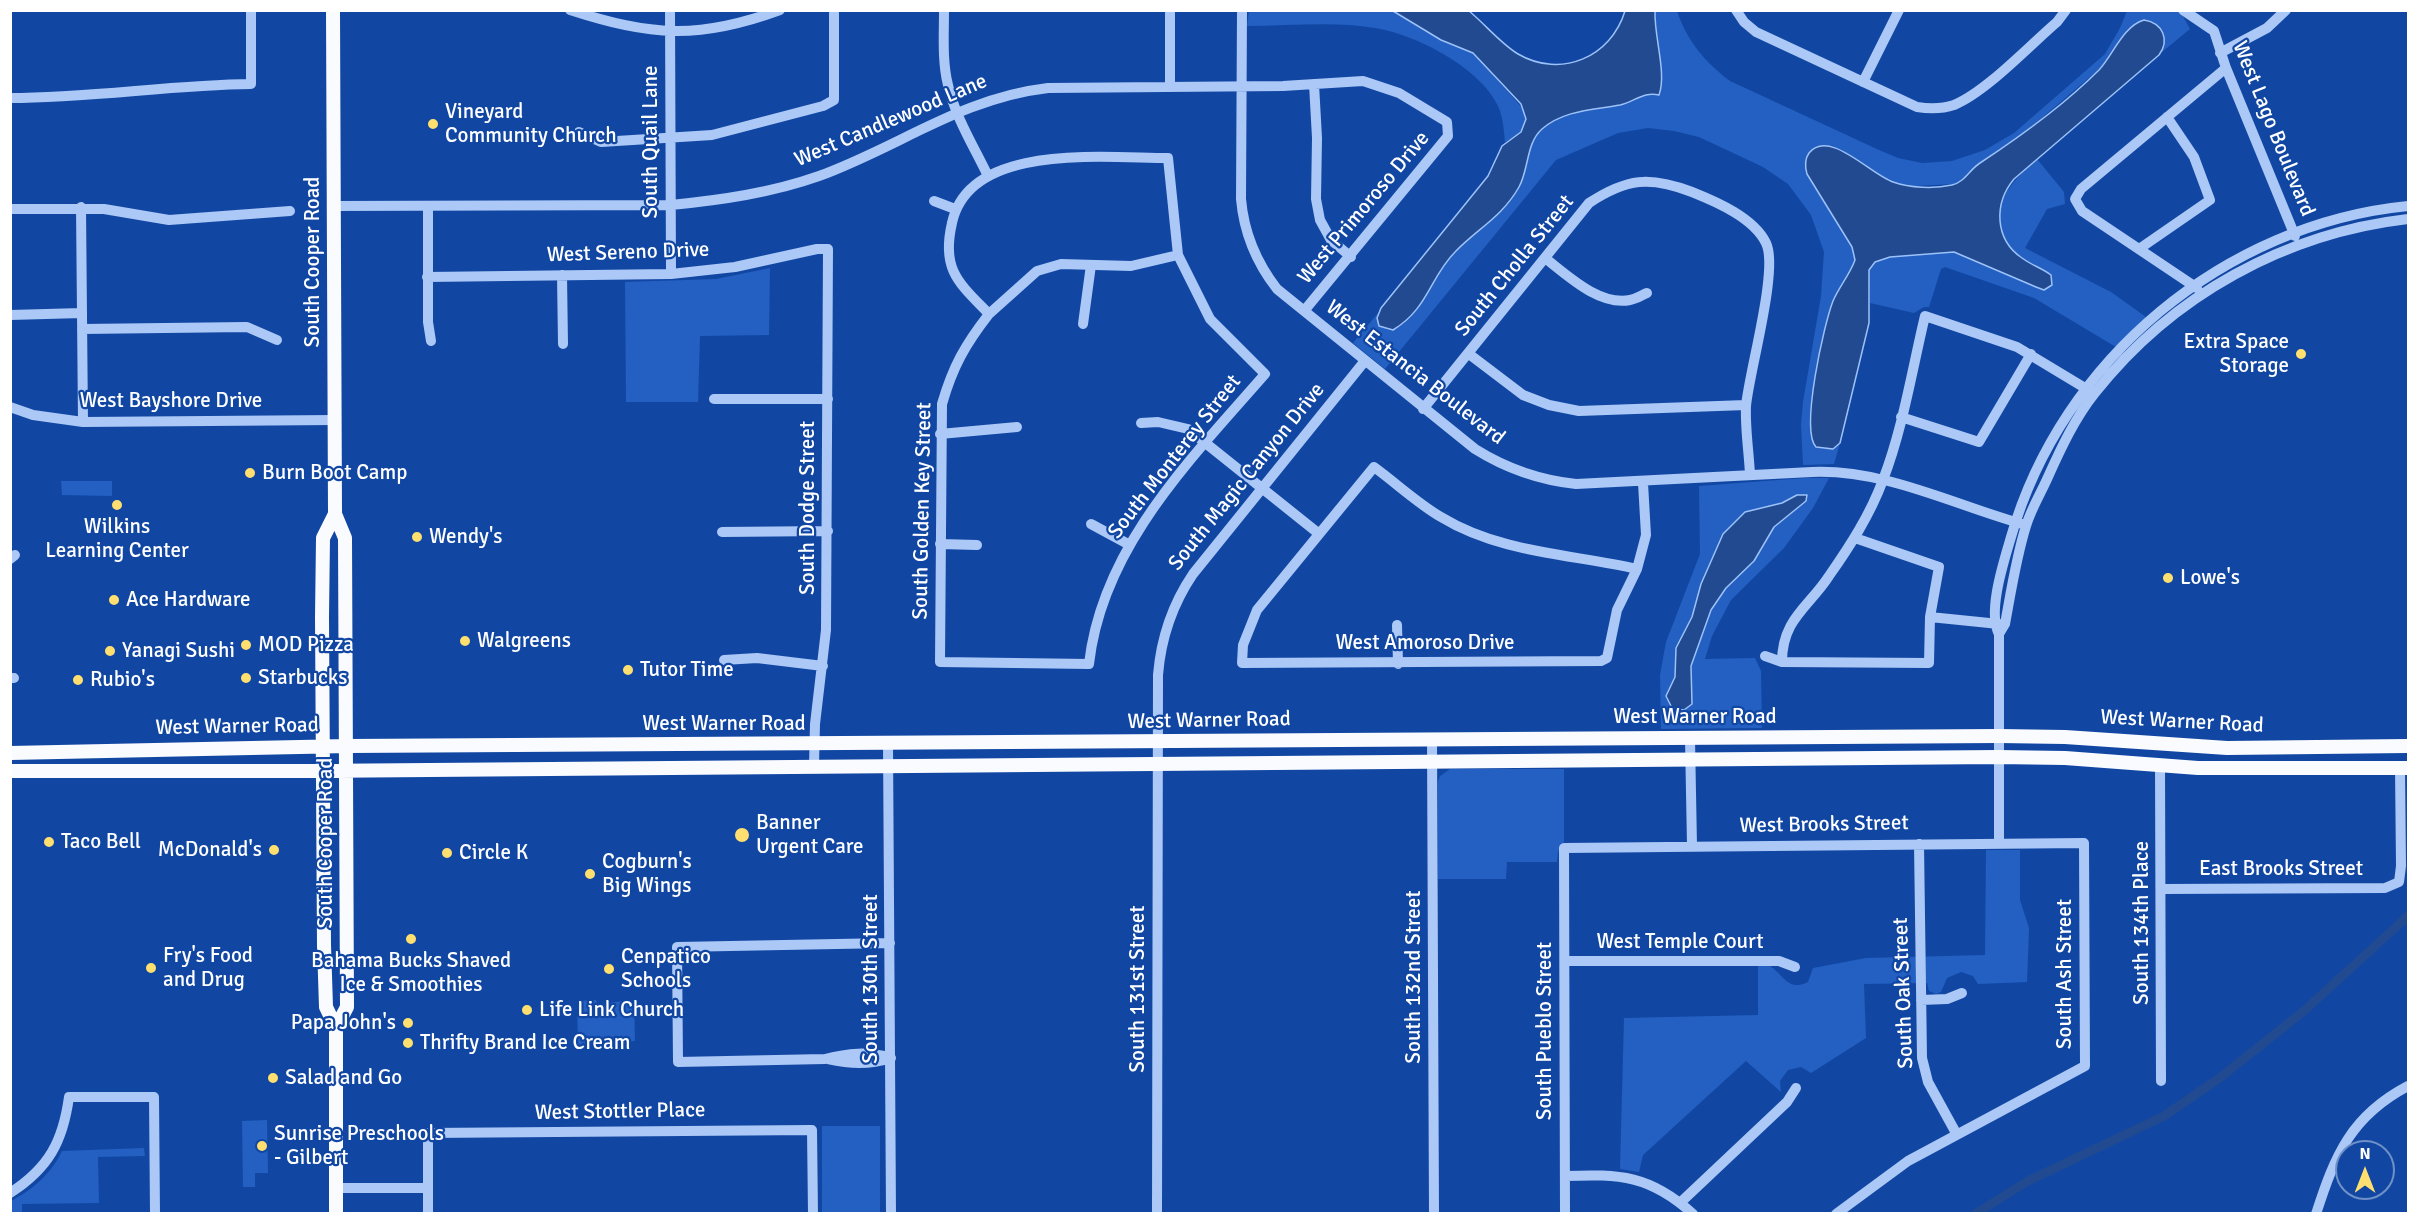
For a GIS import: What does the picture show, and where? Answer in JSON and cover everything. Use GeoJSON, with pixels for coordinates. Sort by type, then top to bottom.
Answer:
{"type":"FeatureCollection","features":[{"type":"Feature","properties":{"kind":"main road","name":"South Cooper Road"},"geometry":{"type":"LineString","coordinates":[[333,10],[335,514],[345,538],[348,746],[347,1007],[336,1028]]}},
{"type":"Feature","properties":{"kind":"main road","name":"South Cooper Road"},"geometry":{"type":"LineString","coordinates":[[335,514],[323,538],[323,747],[326,1007],[336,1028],[336,1214]]}},
{"type":"Feature","properties":{"kind":"main road","name":"West Warner Road"},"geometry":{"type":"LineString","coordinates":[[10,753],[348,746],[1158,743],[1999,736],[2255,747],[2409,746]]}},
{"type":"Feature","properties":{"kind":"main road"},"geometry":{"type":"LineString","coordinates":[[642,746],[646,767]]}},
{"type":"Feature","properties":{"kind":"main road"},"geometry":{"type":"LineString","coordinates":[[2255,747],[2255,768]]}},
{"type":"Feature","properties":{"kind":"main road"},"geometry":{"type":"LineString","coordinates":[[70,752],[71,771]]}},
{"type":"Feature","properties":{"kind":"main road","name":"West Warner Road"},"geometry":{"type":"LineString","coordinates":[[10,771],[347,771],[1998,758],[2065,758],[2160,765],[2255,768],[2404,768]]}},
{"type":"Feature","properties":{"kind":"street"},"geometry":{"type":"LineString","coordinates":[[10,98],[72,98],[185,85],[251,84],[251,10]]}},
{"type":"Feature","properties":{"kind":"street"},"geometry":{"type":"LineString","coordinates":[[570,10],[617,25],[670,32],[715,29],[742,24],[780,10]]}},
{"type":"Feature","properties":{"kind":"street","name":"South Quail Lane"},"geometry":{"type":"LineString","coordinates":[[670,10],[671,274]]}},
{"type":"Feature","properties":{"kind":"street"},"geometry":{"type":"LineString","coordinates":[[579,132],[601,142],[670,140],[712,135],[823,106],[834,100],[834,10]]}},
{"type":"Feature","properties":{"kind":"street"},"geometry":{"type":"LineString","coordinates":[[944,10],[944,62],[957,113],[987,174],[969,188],[954,209],[949,256],[957,281],[989,314],[1037,271],[1061,264],[1131,266],[1178,255]]}},
{"type":"Feature","properties":{"kind":"street"},"geometry":{"type":"LineString","coordinates":[[1170,10],[1170,87]]}},
{"type":"Feature","properties":{"kind":"street"},"geometry":{"type":"LineString","coordinates":[[1240,87],[1242,10]]}},
{"type":"Feature","properties":{"kind":"street"},"geometry":{"type":"LineString","coordinates":[[1736,10],[1744,22],[1756,32],[1917,107],[1943,108],[1961,101],[1982,87],[2057,22],[2066,10]]}},
{"type":"Feature","properties":{"kind":"street"},"geometry":{"type":"LineString","coordinates":[[1863,82],[1899,10]]}},
{"type":"Feature","properties":{"kind":"street","name":"West Lago Boulevard"},"geometry":{"type":"LineString","coordinates":[[2183,10],[2214,31],[2220,53],[2298,243]]}},
{"type":"Feature","properties":{"kind":"street"},"geometry":{"type":"LineString","coordinates":[[2220,53],[2266,28],[2286,10]]}},
{"type":"Feature","properties":{"kind":"street"},"geometry":{"type":"LineString","coordinates":[[2205,293],[2082,211],[2074,199],[2081,189],[2226,68]]}},
{"type":"Feature","properties":{"kind":"street","name":"West Candlewood Lane"},"geometry":{"type":"LineString","coordinates":[[334,206],[671,205],[741,196],[818,176],[989,99],[1040,89],[1240,87],[1363,81],[1384,86],[1439,116],[1447,122],[1448,128]]}},
{"type":"Feature","properties":{"kind":"street"},"geometry":{"type":"LineString","coordinates":[[1314,84],[1317,138],[1316,199],[1320,220],[1331,240],[1351,256]]}},
{"type":"Feature","properties":{"kind":"street","name":"West Estancia Boulevard"},"geometry":{"type":"LineString","coordinates":[[1240,87],[1241,200],[1245,228],[1261,268],[1278,289],[1364,362],[1475,449],[1512,470],[1554,482],[1575,484],[1643,483],[1824,471],[1847,472],[1883,480],[2020,523]]}},
{"type":"Feature","properties":{"kind":"street"},"geometry":{"type":"LineString","coordinates":[[2139,249],[2210,200],[2194,157],[2167,117]]}},
{"type":"Feature","properties":{"kind":"street","name":"West Primoroso Drive"},"geometry":{"type":"LineString","coordinates":[[1304,311],[1446,139],[1448,128]]}},
{"type":"Feature","properties":{"kind":"street","name":"South Monterey Street"},"geometry":{"type":"LineString","coordinates":[[987,174],[1028,162],[1064,159],[1167,158],[1178,255],[1210,319],[1265,374],[1206,442],[1128,544],[1102,601],[1093,633],[1089,664]]}},
{"type":"Feature","properties":{"kind":"street","name":"South Cholla Street"},"geometry":{"type":"LineString","coordinates":[[1423,409],[1589,203],[1612,188],[1641,180],[1668,183],[1705,197],[1754,227],[1767,244],[1769,265],[1746,405]]}},
{"type":"Feature","properties":{"kind":"street"},"geometry":{"type":"LineString","coordinates":[[934,201],[954,209]]}},
{"type":"Feature","properties":{"kind":"street"},"geometry":{"type":"LineString","coordinates":[[1999,843],[1999,627],[2020,523],[2090,391],[2133,334],[2193,285],[2234,260],[2293,232],[2348,216],[2409,206]]}},
{"type":"Feature","properties":{"kind":"street"},"geometry":{"type":"LineString","coordinates":[[10,209],[81,207],[169,220],[290,212]]}},
{"type":"Feature","properties":{"kind":"street"},"geometry":{"type":"LineString","coordinates":[[81,207],[83,422]]}},
{"type":"Feature","properties":{"kind":"street"},"geometry":{"type":"LineString","coordinates":[[428,207],[428,322],[431,341]]}},
{"type":"Feature","properties":{"kind":"street"},"geometry":{"type":"LineString","coordinates":[[2090,391],[2145,340],[2230,276],[2298,243],[2338,231],[2409,219]]}},
{"type":"Feature","properties":{"kind":"street","name":"West Sereno Drive"},"geometry":{"type":"LineString","coordinates":[[427,276],[671,274],[735,267],[817,249],[828,249]]}},
{"type":"Feature","properties":{"kind":"street","name":"South Dodge Street"},"geometry":{"type":"LineString","coordinates":[[814,766],[818,695],[823,666],[828,531],[828,249]]}},
{"type":"Feature","properties":{"kind":"street"},"geometry":{"type":"LineString","coordinates":[[1545,258],[1584,288],[1608,298],[1629,301],[1647,293]]}},
{"type":"Feature","properties":{"kind":"street"},"geometry":{"type":"LineString","coordinates":[[1083,324],[1091,265]]}},
{"type":"Feature","properties":{"kind":"street"},"geometry":{"type":"LineString","coordinates":[[562,275],[563,344]]}},
{"type":"Feature","properties":{"kind":"street"},"geometry":{"type":"LineString","coordinates":[[10,315],[82,313]]}},
{"type":"Feature","properties":{"kind":"street","name":"South Golden Key Street"},"geometry":{"type":"LineString","coordinates":[[989,314],[965,345],[952,369],[942,404],[940,662],[1089,664]]}},
{"type":"Feature","properties":{"kind":"street"},"geometry":{"type":"LineString","coordinates":[[1782,662],[1782,650],[1795,617],[1826,582],[1856,538],[1883,480],[1901,417],[1925,316],[1999,339],[2031,354],[2090,391]]}},
{"type":"Feature","properties":{"kind":"street"},"geometry":{"type":"LineString","coordinates":[[82,329],[247,327],[277,340]]}},
{"type":"Feature","properties":{"kind":"street"},"geometry":{"type":"LineString","coordinates":[[1469,354],[1523,395],[1549,405],[1579,411],[1746,405],[1750,475]]}},
{"type":"Feature","properties":{"kind":"street"},"geometry":{"type":"LineString","coordinates":[[1901,417],[1979,442],[2031,354]]}},
{"type":"Feature","properties":{"kind":"street","name":"South Magic Canyon Drive"},"geometry":{"type":"LineString","coordinates":[[1158,764],[1160,659],[1172,613],[1193,574],[1364,362]]}},
{"type":"Feature","properties":{"kind":"street"},"geometry":{"type":"LineString","coordinates":[[714,399],[828,399]]}},
{"type":"Feature","properties":{"kind":"street","name":"West Bayshore Drive"},"geometry":{"type":"LineString","coordinates":[[10,407],[33,415],[83,422],[334,420]]}},
{"type":"Feature","properties":{"kind":"street"},"geometry":{"type":"LineString","coordinates":[[1141,423],[1158,422],[1188,429],[1318,534],[1374,467],[1441,517],[1475,533],[1542,553],[1636,569],[1646,535],[1643,483]]}},
{"type":"Feature","properties":{"kind":"street"},"geometry":{"type":"LineString","coordinates":[[940,434],[1017,427]]}},
{"type":"Feature","properties":{"kind":"street"},"geometry":{"type":"LineString","coordinates":[[1091,524],[1128,544]]}},
{"type":"Feature","properties":{"kind":"street"},"geometry":{"type":"LineString","coordinates":[[722,532],[828,531]]}},
{"type":"Feature","properties":{"kind":"street","name":"West Amoroso Drive"},"geometry":{"type":"LineString","coordinates":[[1318,534],[1257,610],[1243,645],[1242,663],[1601,662],[1607,658],[1617,610],[1636,569]]}},
{"type":"Feature","properties":{"kind":"street"},"geometry":{"type":"LineString","coordinates":[[1765,656],[1782,662],[1929,663],[1930,616],[1939,567],[1856,538]]}},
{"type":"Feature","properties":{"kind":"street"},"geometry":{"type":"LineString","coordinates":[[940,544],[977,544]]}},
{"type":"Feature","properties":{"kind":"street"},"geometry":{"type":"LineString","coordinates":[[1930,616],[1999,627]]}},
{"type":"Feature","properties":{"kind":"street"},"geometry":{"type":"LineString","coordinates":[[1397,625],[1398,664]]}},
{"type":"Feature","properties":{"kind":"street"},"geometry":{"type":"LineString","coordinates":[[724,660],[757,658],[823,666]]}},
{"type":"Feature","properties":{"kind":"street"},"geometry":{"type":"LineString","coordinates":[[1690,739],[1692,846]]}},
{"type":"Feature","properties":{"kind":"street","name":"South 132nd Street"},"geometry":{"type":"LineString","coordinates":[[1432,740],[1434,762],[1434,1214]]}},
{"type":"Feature","properties":{"kind":"street","name":"South 130th Street"},"geometry":{"type":"LineString","coordinates":[[888,744],[891,1214]]}},
{"type":"Feature","properties":{"kind":"street","name":"South 131st Street"},"geometry":{"type":"LineString","coordinates":[[1157,1214],[1158,764]]}},
{"type":"Feature","properties":{"kind":"street","name":"South 134th Place"},"geometry":{"type":"LineString","coordinates":[[2160,765],[2163,889],[2162,1081]]}},
{"type":"Feature","properties":{"kind":"street","name":"East Brooks Street"},"geometry":{"type":"LineString","coordinates":[[2163,889],[2385,888],[2398,882],[2401,866],[2404,768]]}},
{"type":"Feature","properties":{"kind":"street","name":"West Brooks Street"},"geometry":{"type":"LineString","coordinates":[[1564,849],[2084,843]]}},
{"type":"Feature","properties":{"kind":"street","name":"South Ash Street"},"geometry":{"type":"LineString","coordinates":[[1956,1133],[2085,1066],[2084,843]]}},
{"type":"Feature","properties":{"kind":"street","name":"South Oak Street"},"geometry":{"type":"LineString","coordinates":[[1920,844],[1923,1068],[1928,1082],[1956,1133]]}},
{"type":"Feature","properties":{"kind":"street","name":"South Pueblo Street"},"geometry":{"type":"LineString","coordinates":[[1564,849],[1565,1214]]}},
{"type":"Feature","properties":{"kind":"street"},"geometry":{"type":"LineString","coordinates":[[890,943],[677,947],[678,1062],[825,1059],[846,1054],[877,1054],[891,1058]]}},
{"type":"Feature","properties":{"kind":"street","name":"West Temple Court"},"geometry":{"type":"LineString","coordinates":[[1564,961],[1779,961],[1795,967]]}},
{"type":"Feature","properties":{"kind":"street"},"geometry":{"type":"LineString","coordinates":[[1921,1000],[1947,999],[1962,993]]}},
{"type":"Feature","properties":{"kind":"street"},"geometry":{"type":"LineString","coordinates":[[2316,1214],[2337,1157],[2350,1134],[2378,1105],[2409,1086]]}},
{"type":"Feature","properties":{"kind":"street"},"geometry":{"type":"LineString","coordinates":[[1681,1202],[1788,1102],[1796,1088]]}},
{"type":"Feature","properties":{"kind":"street"},"geometry":{"type":"LineString","coordinates":[[10,1193],[39,1170],[57,1148],[65,1123],[69,1096],[154,1097],[155,1214]]}},
{"type":"Feature","properties":{"kind":"street","name":"West Stottler Place"},"geometry":{"type":"LineString","coordinates":[[428,1188],[428,1133],[812,1130],[813,1214]]}},
{"type":"Feature","properties":{"kind":"street"},"geometry":{"type":"LineString","coordinates":[[1836,1214],[1908,1161],[1956,1133]]}},
{"type":"Feature","properties":{"kind":"street"},"geometry":{"type":"LineString","coordinates":[[1564,1176],[1623,1176],[1649,1182],[1681,1202],[1693,1214]]}},
{"type":"Feature","properties":{"kind":"street"},"geometry":{"type":"LineString","coordinates":[[336,1188],[428,1188],[428,1214]]}},
{"type":"Feature","properties":{"kind":"shaded area"},"geometry":{"type":"Polygon","coordinates":[[[1249,11],[1393,11],[1424,31],[1473,53],[1525,111],[1526,117],[1522,130],[1505,142],[1498,106],[1489,92],[1462,66],[1409,37],[1359,26],[1311,24],[1247,26],[1249,11]]]}},
{"type":"Feature","properties":{"kind":"shaded area"},"geometry":{"type":"Polygon","coordinates":[[[1393,11],[1469,11],[1518,54],[1534,61],[1567,64],[1582,59],[1608,41],[1625,11],[1655,11],[1662,76],[1659,95],[1649,94],[1625,104],[1569,114],[1542,129],[1533,141],[1519,187],[1505,207],[1455,252],[1414,312],[1393,330],[1379,326],[1377,318],[1381,308],[1488,176],[1502,146],[1521,132],[1526,119],[1521,104],[1473,53],[1441,40],[1393,11]]]}},
{"type":"Feature","properties":{"kind":"shaded area"},"geometry":{"type":"Polygon","coordinates":[[[1655,11],[1677,11],[1686,32],[1698,50],[1730,81],[1879,150],[1898,158],[1922,163],[1952,161],[1985,150],[2014,133],[2105,54],[2127,11],[2180,11],[2190,29],[2162,52],[2164,35],[2157,24],[2144,20],[2130,28],[2110,58],[2096,72],[2011,144],[1978,164],[1967,177],[1955,184],[1915,186],[1896,183],[1881,177],[1833,146],[1818,148],[1808,155],[1806,158],[1852,247],[1855,260],[1838,290],[1828,317],[1811,410],[1819,448],[1833,449],[1840,443],[1834,464],[1803,465],[1801,425],[1803,402],[1821,296],[1824,252],[1811,215],[1788,184],[1763,167],[1699,137],[1648,128],[1618,133],[1556,160],[1385,369],[1353,343],[1378,313],[1377,321],[1385,328],[1393,330],[1400,327],[1415,311],[1454,252],[1503,209],[1511,199],[1522,180],[1533,141],[1543,128],[1562,117],[1614,106],[1655,94],[1662,86],[1655,11]]]}},
{"type":"Feature","properties":{"kind":"shaded area"},"geometry":{"type":"Polygon","coordinates":[[[2144,20],[2156,25],[2163,33],[2164,44],[2159,55],[2014,179],[2003,199],[2000,220],[2006,241],[2022,258],[2051,275],[2052,285],[2044,290],[1954,252],[1890,257],[1875,262],[1869,270],[1869,323],[1840,443],[1833,449],[1816,447],[1812,437],[1811,420],[1819,353],[1833,301],[1855,260],[1852,247],[1807,174],[1805,164],[1809,153],[1817,147],[1827,146],[1839,149],[1884,178],[1907,186],[1930,187],[1956,183],[2071,96],[2099,70],[2130,28],[2144,20]]]}},
{"type":"Feature","properties":{"kind":"shaded area"},"geometry":{"type":"Polygon","coordinates":[[[2037,159],[2064,192],[2065,204],[2047,209],[2025,248],[2111,292],[2146,317],[2116,347],[2034,298],[1945,267],[1941,269],[1929,307],[1924,307],[1914,313],[1870,303],[1869,270],[1875,262],[1890,257],[1954,252],[2053,278],[2018,255],[2006,242],[1999,229],[1998,216],[2007,192],[2037,159]]]}},
{"type":"Feature","properties":{"kind":"shaded area"},"geometry":{"type":"Polygon","coordinates":[[[770,268],[769,335],[700,336],[698,402],[626,402],[625,282],[716,279],[770,268]]]}},
{"type":"Feature","properties":{"kind":"shaded area"},"geometry":{"type":"Polygon","coordinates":[[[1829,478],[1813,508],[1784,548],[1731,600],[1712,636],[1705,659],[1755,658],[1761,671],[1762,728],[1661,729],[1660,675],[1666,642],[1700,554],[1699,486],[1829,478]]]}},
{"type":"Feature","properties":{"kind":"shaded area"},"geometry":{"type":"Polygon","coordinates":[[[61,481],[112,481],[112,496],[62,495],[61,481]]]}},
{"type":"Feature","properties":{"kind":"shaded area"},"geometry":{"type":"Polygon","coordinates":[[[1797,495],[1807,495],[1806,501],[1774,527],[1754,561],[1726,588],[1711,610],[1691,666],[1692,704],[1684,710],[1672,708],[1666,696],[1675,677],[1676,648],[1692,617],[1701,584],[1723,534],[1745,512],[1782,503],[1797,495]]]}},
{"type":"Feature","properties":{"kind":"shaded area"},"geometry":{"type":"Polygon","coordinates":[[[1450,769],[1564,769],[1564,842],[1558,852],[1557,862],[1507,862],[1506,879],[1438,879],[1438,782],[1440,776],[1450,769]]]}},
{"type":"Feature","properties":{"kind":"shaded area"},"geometry":{"type":"Polygon","coordinates":[[[1986,850],[2020,850],[2020,900],[2029,928],[2027,982],[1978,984],[1973,976],[1961,972],[1947,978],[1941,992],[1936,994],[1929,991],[1927,983],[1864,984],[1866,1038],[1811,1073],[1801,1067],[1788,1070],[1780,1081],[1781,1092],[1746,1061],[1643,1155],[1639,1172],[1620,1169],[1624,1018],[1758,1015],[1758,965],[1770,966],[1791,984],[1801,985],[1808,982],[1813,968],[1866,958],[1985,955],[1986,850]]]}},
{"type":"Feature","properties":{"kind":"shaded area"},"geometry":{"type":"Polygon","coordinates":[[[596,1000],[597,1004],[634,1000],[635,1041],[578,1047],[577,1001],[596,1000]]]}},
{"type":"Feature","properties":{"kind":"shaded area"},"geometry":{"type":"Polygon","coordinates":[[[267,1120],[268,1173],[255,1173],[255,1187],[243,1187],[242,1121],[267,1120]]]}},
{"type":"Feature","properties":{"kind":"shaded area"},"geometry":{"type":"Polygon","coordinates":[[[822,1126],[880,1126],[880,1213],[822,1213],[822,1126]]]}},
{"type":"Feature","properties":{"kind":"shaded area"},"geometry":{"type":"Polygon","coordinates":[[[144,1148],[145,1156],[98,1157],[99,1203],[22,1204],[22,1213],[11,1213],[11,1201],[41,1180],[53,1167],[62,1151],[144,1148]]]}},
{"type":"Feature","properties":{"kind":"waterway"},"geometry":{"type":"LineString","coordinates":[[1975,1214],[2028,1181],[2164,1116],[2221,1077],[2305,1010],[2408,916]]}},
{"type":"Feature","properties":{"kind":"place","name":"Vineyard Community Church"},"geometry":{"type":"Point","coordinates":[433,124]}},
{"type":"Feature","properties":{"kind":"place","name":"Extra Space Storage"},"geometry":{"type":"Point","coordinates":[2301,354]}},
{"type":"Feature","properties":{"kind":"place","name":"Burn Boot Camp"},"geometry":{"type":"Point","coordinates":[250,473]}},
{"type":"Feature","properties":{"kind":"place","name":"Wilkins Learning Center"},"geometry":{"type":"Point","coordinates":[117,505]}},
{"type":"Feature","properties":{"kind":"place","name":"Wendy's"},"geometry":{"type":"Point","coordinates":[417,537]}},
{"type":"Feature","properties":{"kind":"place","name":"Lowe's"},"geometry":{"type":"Point","coordinates":[2168,578]}},
{"type":"Feature","properties":{"kind":"place","name":"Ace Hardware"},"geometry":{"type":"Point","coordinates":[114,600]}},
{"type":"Feature","properties":{"kind":"place","name":"Walgreens"},"geometry":{"type":"Point","coordinates":[465,641]}},
{"type":"Feature","properties":{"kind":"place","name":"MOD Pizza"},"geometry":{"type":"Point","coordinates":[246,645]}},
{"type":"Feature","properties":{"kind":"place","name":"Yanagi Sushi"},"geometry":{"type":"Point","coordinates":[110,651]}},
{"type":"Feature","properties":{"kind":"place","name":"Tutor Time"},"geometry":{"type":"Point","coordinates":[628,670]}},
{"type":"Feature","properties":{"kind":"place","name":"Starbucks"},"geometry":{"type":"Point","coordinates":[246,678]}},
{"type":"Feature","properties":{"kind":"place","name":"Rubio's"},"geometry":{"type":"Point","coordinates":[78,680]}},
{"type":"Feature","properties":{"kind":"place","name":"Banner Urgent Care"},"geometry":{"type":"Point","coordinates":[742,835]}},
{"type":"Feature","properties":{"kind":"place","name":"Taco Bell"},"geometry":{"type":"Point","coordinates":[49,842]}},
{"type":"Feature","properties":{"kind":"place","name":"McDonald's"},"geometry":{"type":"Point","coordinates":[274,850]}},
{"type":"Feature","properties":{"kind":"place","name":"Circle K"},"geometry":{"type":"Point","coordinates":[447,853]}},
{"type":"Feature","properties":{"kind":"place","name":"Cogburn's Big Wings"},"geometry":{"type":"Point","coordinates":[590,874]}},
{"type":"Feature","properties":{"kind":"place","name":"Bahama Bucks Shaved Ice & Smoothies"},"geometry":{"type":"Point","coordinates":[411,939]}},
{"type":"Feature","properties":{"kind":"place","name":"Fry's Food and Drug"},"geometry":{"type":"Point","coordinates":[151,968]}},
{"type":"Feature","properties":{"kind":"place","name":"Cenpatico Schools"},"geometry":{"type":"Point","coordinates":[609,969]}},
{"type":"Feature","properties":{"kind":"place","name":"Life Link Church"},"geometry":{"type":"Point","coordinates":[527,1010]}},
{"type":"Feature","properties":{"kind":"place","name":"Papa John's"},"geometry":{"type":"Point","coordinates":[408,1023]}},
{"type":"Feature","properties":{"kind":"place","name":"Thrifty Brand Ice Cream"},"geometry":{"type":"Point","coordinates":[408,1043]}},
{"type":"Feature","properties":{"kind":"place","name":"Salad and Go"},"geometry":{"type":"Point","coordinates":[273,1078]}},
{"type":"Feature","properties":{"kind":"place","name":"Sunrise Preschools - Gilbert"},"geometry":{"type":"Point","coordinates":[262,1146]}}]}
